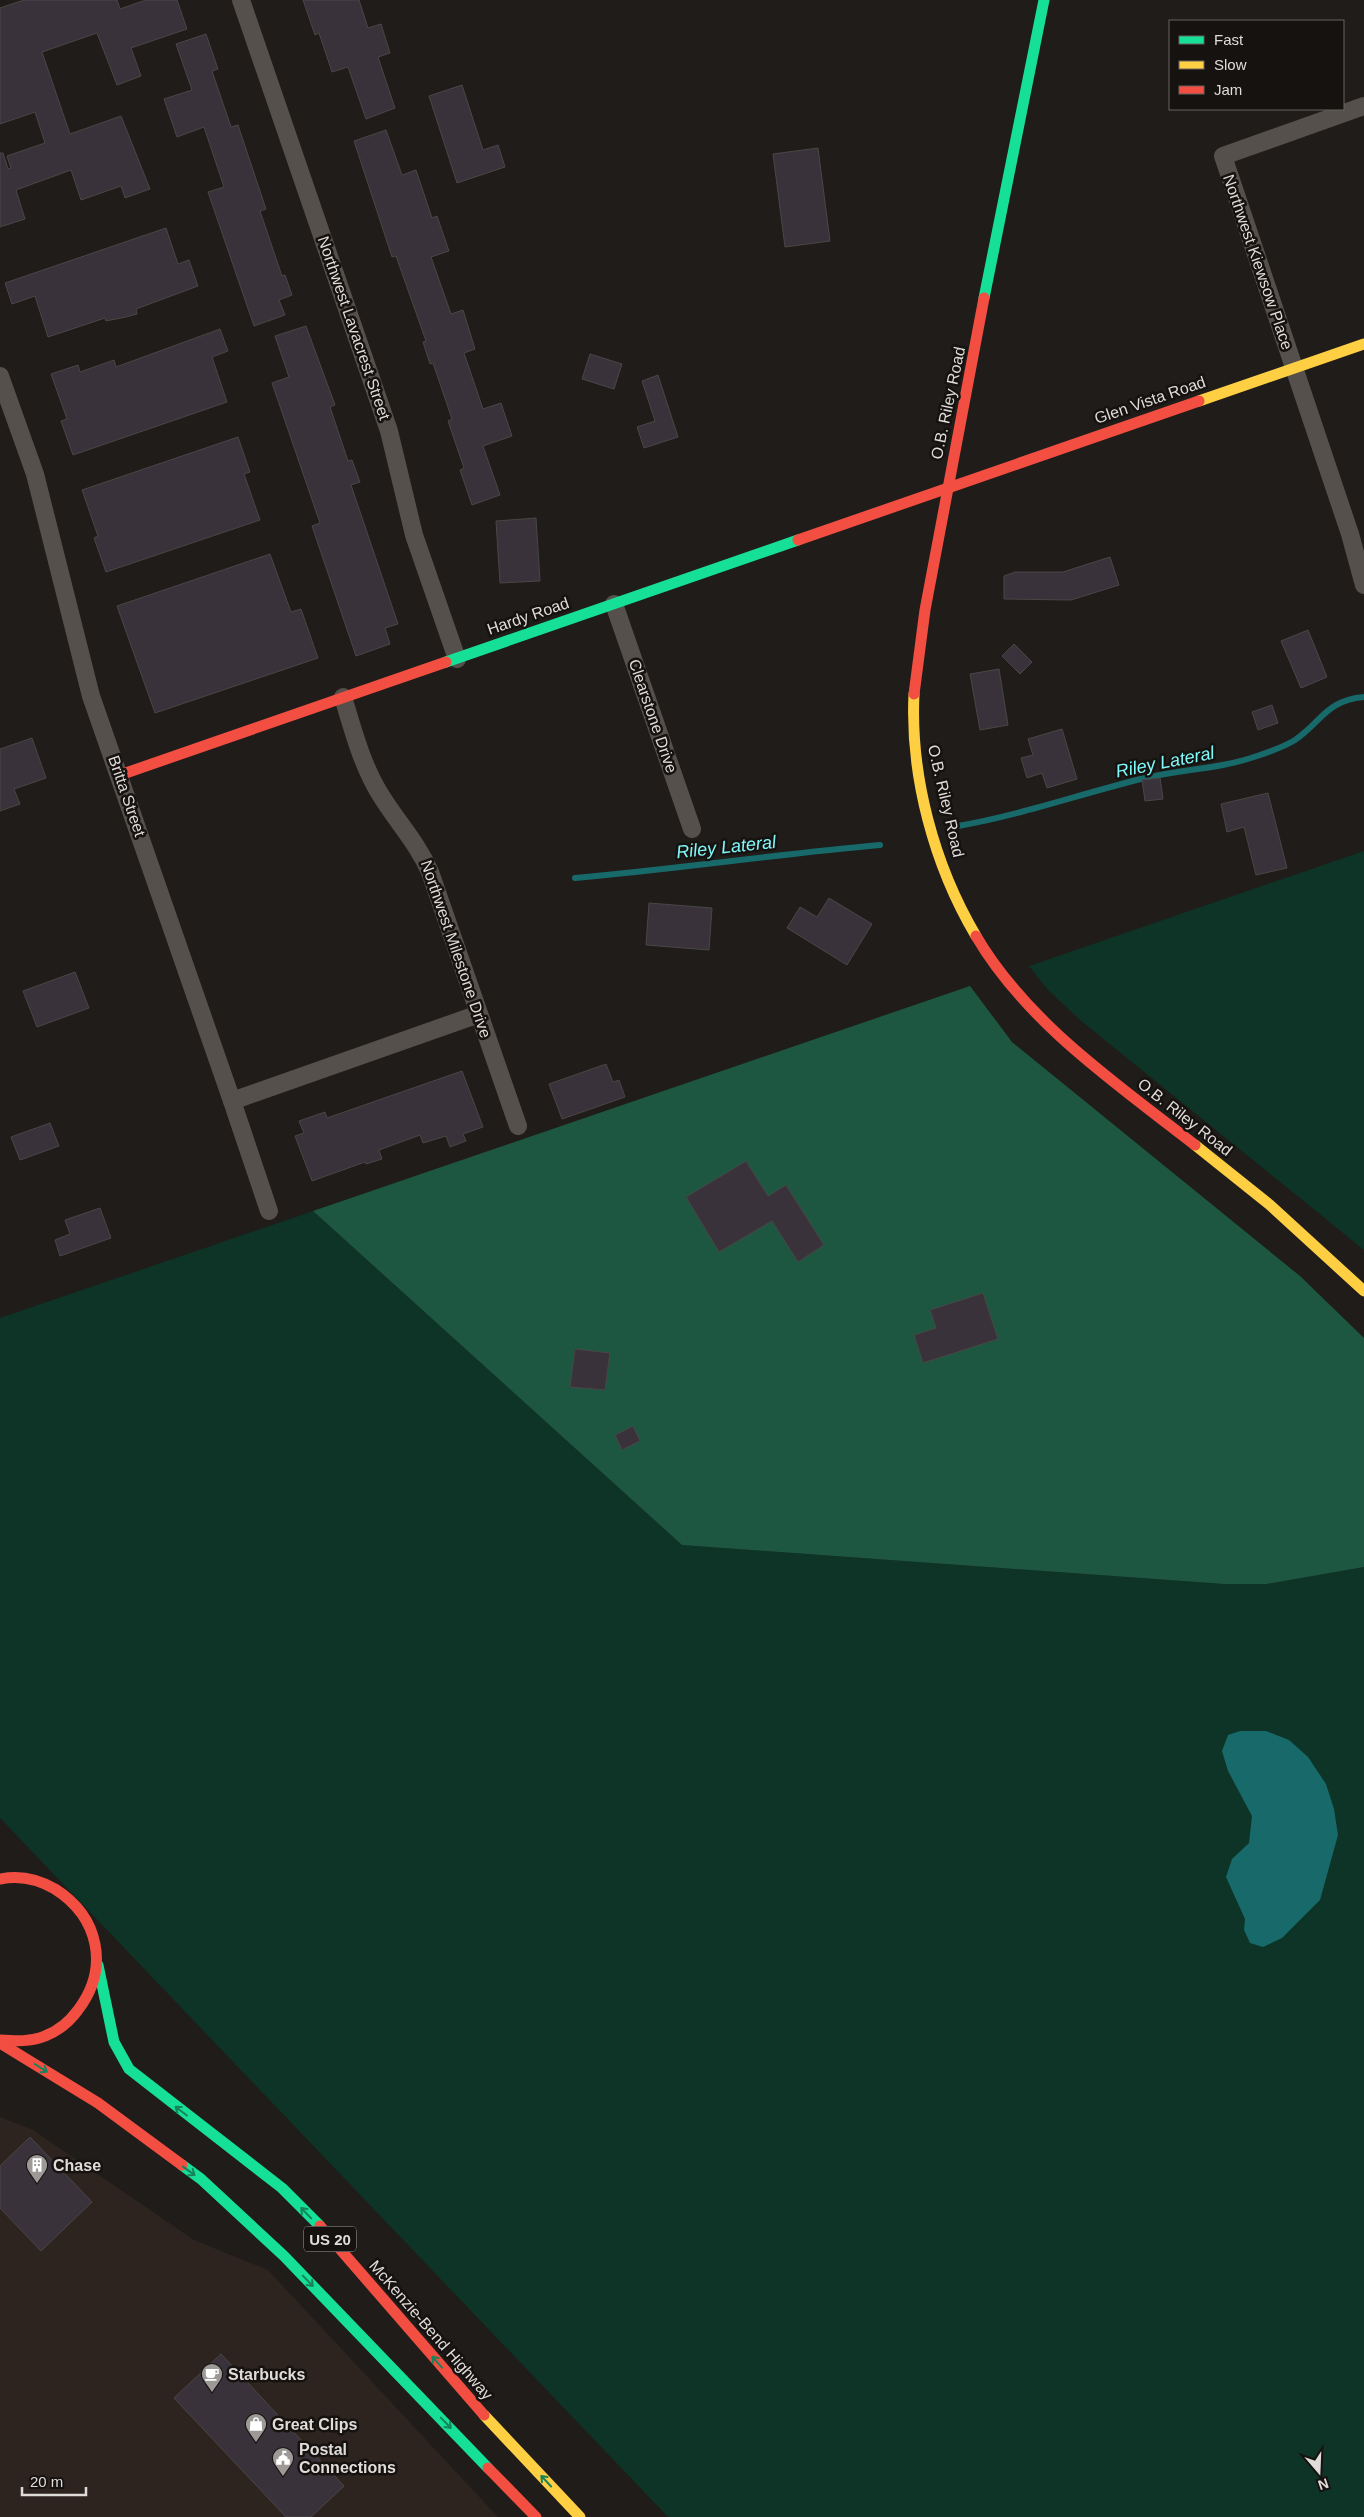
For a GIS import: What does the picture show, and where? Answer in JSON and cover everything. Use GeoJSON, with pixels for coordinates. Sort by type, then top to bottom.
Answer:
{"type":"FeatureCollection","features":[{"type":"Feature","properties":{"kind":"main road","name":"O.B. Riley Road"},"geometry":{"type":"LineString","coordinates":[[1044,0],[1027,97],[947,488],[914,686],[914,737],[932,827],[947,876],[967,922],[1000,974],[1032,1010],[1082,1055],[1281,1213],[1364,1292]]}},
{"type":"Feature","properties":{"kind":"main road","name":"Glen Vista Road"},"geometry":{"type":"LineString","coordinates":[[947,488],[1364,344]]}},
{"type":"Feature","properties":{"kind":"main road","name":"Hardy Road"},"geometry":{"type":"LineString","coordinates":[[120,775],[947,488]]}},
{"type":"Feature","properties":{"kind":"main road"},"geometry":{"type":"LineString","coordinates":[[14,1866],[36,1879]]}},
{"type":"Feature","properties":{"kind":"main road"},"geometry":{"type":"LineString","coordinates":[[0,1879],[10,1877],[36,1879]]}},
{"type":"Feature","properties":{"kind":"main road","name":"McKenzie-Bend Highway"},"geometry":{"type":"LineString","coordinates":[[36,1879],[62,1891],[83,1911],[95,1937],[98,1966],[111,2033],[129,2070],[282,2188],[319,2225],[472,2402],[580,2517]]}},
{"type":"Feature","properties":{"kind":"main road"},"geometry":{"type":"LineString","coordinates":[[0,2041],[23,2042],[51,2034],[74,2017],[90,1994],[98,1966]]}},
{"type":"Feature","properties":{"kind":"main road","name":"US 20"},"geometry":{"type":"LineString","coordinates":[[0,2041],[98,2104],[201,2179],[284,2256],[536,2517]]}},
{"type":"Feature","properties":{"kind":"street","name":"Northwest Lavacrest Street"},"geometry":{"type":"LineString","coordinates":[[241,0],[389,431],[414,534],[457,659]]}},
{"type":"Feature","properties":{"kind":"street","name":"Northwest Kiewsow Place"},"geometry":{"type":"LineString","coordinates":[[1364,106],[1222,156],[1350,534],[1364,585]]}},
{"type":"Feature","properties":{"kind":"street","name":"Britta Street"},"geometry":{"type":"LineString","coordinates":[[0,376],[35,474],[91,696],[120,775],[269,1211]]}},
{"type":"Feature","properties":{"kind":"street","name":"Clearstone Drive"},"geometry":{"type":"LineString","coordinates":[[614,604],[692,829]]}},
{"type":"Feature","properties":{"kind":"street","name":"Northwest Milestone Drive"},"geometry":{"type":"LineString","coordinates":[[342,697],[364,762],[376,786],[420,849],[430,872],[518,1126]]}},
{"type":"Feature","properties":{"kind":"street"},"geometry":{"type":"LineString","coordinates":[[232,1101],[479,1014]]}},
{"type":"Feature","properties":{"kind":"shaded area"},"geometry":{"type":"Polygon","coordinates":[[[0,2117],[33,2130],[194,2240],[268,2270],[498,2517],[0,2517],[0,2117]]]}},
{"type":"Feature","properties":{"kind":"green space"},"geometry":{"type":"Polygon","coordinates":[[[1364,851],[1364,1250],[1080,1020],[1048,990],[1029,966],[1364,851]]]}},
{"type":"Feature","properties":{"kind":"green space"},"geometry":{"type":"Polygon","coordinates":[[[970,986],[1012,1042],[1300,1276],[1364,1338],[1364,1567],[1267,1584],[1224,1584],[682,1545],[313,1211],[970,986]]]}},
{"type":"Feature","properties":{"kind":"green space"},"geometry":{"type":"Polygon","coordinates":[[[313,1211],[682,1545],[1224,1584],[1267,1584],[1364,1567],[1364,2517],[668,2517],[0,1818],[0,1318],[313,1211]]]}},
{"type":"Feature","properties":{"kind":"water"},"geometry":{"type":"Polygon","coordinates":[[[1240,1731],[1266,1731],[1289,1740],[1308,1757],[1326,1784],[1334,1809],[1338,1835],[1320,1900],[1282,1938],[1263,1947],[1250,1943],[1244,1930],[1245,1919],[1226,1877],[1232,1859],[1249,1843],[1252,1816],[1228,1771],[1222,1751],[1228,1735],[1240,1731]]]}},
{"type":"Feature","properties":{"kind":"building"},"geometry":{"type":"Polygon","coordinates":[[[24,0],[117,0],[120,9],[146,0],[177,0],[187,29],[131,48],[141,76],[117,85],[97,33],[42,52],[70,134],[121,116],[150,189],[125,198],[121,186],[81,200],[71,170],[16,190],[25,219],[0,227],[0,153],[3,153],[8,169],[11,168],[7,156],[45,143],[35,112],[0,124],[0,8],[24,0]]]}},
{"type":"Feature","properties":{"kind":"building"},"geometry":{"type":"Polygon","coordinates":[[[303,0],[359,0],[368,28],[381,24],[390,53],[378,57],[395,108],[366,119],[348,67],[332,72],[319,33],[315,35],[303,0]]]}},
{"type":"Feature","properties":{"kind":"building"},"geometry":{"type":"Polygon","coordinates":[[[206,34],[218,69],[212,71],[231,127],[238,125],[266,209],[260,211],[282,276],[285,275],[292,295],[279,300],[285,315],[254,326],[208,192],[224,187],[204,127],[177,137],[164,99],[192,90],[176,44],[206,34]]]}},
{"type":"Feature","properties":{"kind":"building"},"geometry":{"type":"Polygon","coordinates":[[[462,85],[483,150],[498,145],[505,167],[457,183],[429,96],[462,85]]]}},
{"type":"Feature","properties":{"kind":"building"},"geometry":{"type":"Polygon","coordinates":[[[386,130],[402,175],[416,170],[432,218],[437,216],[449,251],[431,257],[451,314],[463,310],[475,349],[464,353],[483,409],[501,403],[512,436],[483,446],[500,495],[472,505],[460,470],[464,468],[448,421],[452,419],[433,363],[430,364],[423,342],[426,341],[396,256],[392,257],[354,141],[386,130]]]}},
{"type":"Feature","properties":{"kind":"building"},"geometry":{"type":"Polygon","coordinates":[[[818,148],[830,241],[785,247],[773,154],[818,148]]]}},
{"type":"Feature","properties":{"kind":"building"},"geometry":{"type":"Polygon","coordinates":[[[166,228],[178,264],[189,260],[198,286],[136,309],[137,314],[106,321],[105,318],[48,337],[35,296],[12,304],[5,283],[166,228]]]}},
{"type":"Feature","properties":{"kind":"building"},"geometry":{"type":"Polygon","coordinates":[[[306,326],[335,405],[330,407],[348,461],[352,460],[360,482],[351,485],[398,624],[385,628],[390,644],[356,656],[312,526],[320,523],[272,383],[289,377],[275,336],[306,326]]]}},
{"type":"Feature","properties":{"kind":"building"},"geometry":{"type":"Polygon","coordinates":[[[220,329],[228,351],[212,357],[227,402],[73,455],[61,421],[67,419],[51,374],[78,365],[80,372],[114,360],[116,367],[220,329]]]}},
{"type":"Feature","properties":{"kind":"building"},"geometry":{"type":"Polygon","coordinates":[[[590,354],[622,364],[614,389],[582,379],[590,354]]]}},
{"type":"Feature","properties":{"kind":"building"},"geometry":{"type":"Polygon","coordinates":[[[658,375],[678,437],[644,448],[637,427],[655,421],[642,381],[658,375]]]}},
{"type":"Feature","properties":{"kind":"building"},"geometry":{"type":"Polygon","coordinates":[[[238,437],[250,472],[244,474],[260,520],[106,572],[94,538],[98,536],[82,490],[238,437]]]}},
{"type":"Feature","properties":{"kind":"building"},"geometry":{"type":"Polygon","coordinates":[[[536,518],[540,581],[500,583],[496,521],[536,518]]]}},
{"type":"Feature","properties":{"kind":"building"},"geometry":{"type":"Polygon","coordinates":[[[270,554],[291,612],[301,609],[318,658],[155,713],[117,606],[270,554]]]}},
{"type":"Feature","properties":{"kind":"building"},"geometry":{"type":"Polygon","coordinates":[[[1110,557],[1119,585],[1071,600],[1004,599],[1004,576],[1015,572],[1063,572],[1110,557]]]}},
{"type":"Feature","properties":{"kind":"building"},"geometry":{"type":"Polygon","coordinates":[[[1308,630],[1327,677],[1301,688],[1281,641],[1308,630]]]}},
{"type":"Feature","properties":{"kind":"building"},"geometry":{"type":"Polygon","coordinates":[[[1014,644],[1032,662],[1020,674],[1002,656],[1014,644]]]}},
{"type":"Feature","properties":{"kind":"building"},"geometry":{"type":"Polygon","coordinates":[[[999,669],[1008,725],[980,730],[970,674],[999,669]]]}},
{"type":"Feature","properties":{"kind":"building"},"geometry":{"type":"Polygon","coordinates":[[[1272,705],[1278,723],[1258,730],[1252,712],[1272,705]]]}},
{"type":"Feature","properties":{"kind":"building"},"geometry":{"type":"Polygon","coordinates":[[[1062,729],[1077,779],[1047,788],[1042,773],[1027,778],[1021,758],[1033,755],[1028,739],[1062,729]]]}},
{"type":"Feature","properties":{"kind":"building"},"geometry":{"type":"Polygon","coordinates":[[[32,738],[46,778],[14,789],[20,804],[0,811],[0,749],[32,738]]]}},
{"type":"Feature","properties":{"kind":"building"},"geometry":{"type":"Polygon","coordinates":[[[1160,778],[1163,799],[1145,801],[1142,780],[1160,778]]]}},
{"type":"Feature","properties":{"kind":"building"},"geometry":{"type":"Polygon","coordinates":[[[1268,793],[1287,868],[1256,875],[1244,827],[1227,832],[1221,804],[1268,793]]]}},
{"type":"Feature","properties":{"kind":"building"},"geometry":{"type":"Polygon","coordinates":[[[829,898],[872,924],[847,965],[787,928],[800,907],[817,917],[829,898]]]}},
{"type":"Feature","properties":{"kind":"building"},"geometry":{"type":"Polygon","coordinates":[[[649,903],[712,908],[709,950],[646,945],[649,903]]]}},
{"type":"Feature","properties":{"kind":"building"},"geometry":{"type":"Polygon","coordinates":[[[75,972],[89,1008],[37,1027],[23,991],[75,972]]]}},
{"type":"Feature","properties":{"kind":"building"},"geometry":{"type":"Polygon","coordinates":[[[606,1064],[613,1082],[619,1080],[625,1097],[562,1119],[549,1084],[606,1064]]]}},
{"type":"Feature","properties":{"kind":"building"},"geometry":{"type":"Polygon","coordinates":[[[462,1071],[483,1127],[463,1134],[466,1141],[450,1147],[446,1136],[423,1143],[420,1135],[379,1150],[382,1159],[366,1164],[365,1162],[312,1181],[295,1136],[304,1133],[299,1121],[325,1112],[327,1118],[462,1071]]]}},
{"type":"Feature","properties":{"kind":"building"},"geometry":{"type":"Polygon","coordinates":[[[50,1123],[59,1146],[20,1160],[11,1137],[50,1123]]]}},
{"type":"Feature","properties":{"kind":"building"},"geometry":{"type":"Polygon","coordinates":[[[746,1161],[768,1196],[786,1185],[824,1245],[798,1262],[772,1221],[719,1252],[686,1197],[746,1161]]]}},
{"type":"Feature","properties":{"kind":"building"},"geometry":{"type":"Polygon","coordinates":[[[100,1208],[111,1238],[60,1256],[55,1240],[70,1234],[65,1220],[100,1208]]]}},
{"type":"Feature","properties":{"kind":"building"},"geometry":{"type":"Polygon","coordinates":[[[983,1293],[998,1339],[923,1363],[914,1335],[936,1328],[930,1310],[983,1293]]]}},
{"type":"Feature","properties":{"kind":"building"},"geometry":{"type":"Polygon","coordinates":[[[575,1349],[610,1353],[605,1390],[570,1387],[575,1349]]]}},
{"type":"Feature","properties":{"kind":"building"},"geometry":{"type":"Polygon","coordinates":[[[633,1426],[640,1441],[622,1450],[615,1435],[633,1426]]]}},
{"type":"Feature","properties":{"kind":"building","name":"Chase"},"geometry":{"type":"Polygon","coordinates":[[[30,2137],[92,2202],[41,2251],[0,2208],[0,2166],[30,2137]]]}},
{"type":"Feature","properties":{"kind":"building"},"geometry":{"type":"Polygon","coordinates":[[[221,2354],[344,2486],[311,2517],[286,2517],[174,2398],[221,2354]]]}},
{"type":"Feature","properties":{"kind":"waterway","name":"Riley Lateral"},"geometry":{"type":"LineString","coordinates":[[958,826],[1006,816],[1145,778],[1229,764],[1257,756],[1295,740],[1325,713],[1341,702],[1364,697]]}},
{"type":"Feature","properties":{"kind":"waterway","name":"Riley Lateral"},"geometry":{"type":"LineString","coordinates":[[575,878],[880,845]]}},
{"type":"Feature","properties":{"kind":"traffic: fast"},"geometry":{"type":"LineString","coordinates":[[984,298],[1044,0]]}},
{"type":"Feature","properties":{"kind":"traffic: fast"},"geometry":{"type":"LineString","coordinates":[[446,662],[798,540]]}},
{"type":"Feature","properties":{"kind":"traffic: fast"},"geometry":{"type":"LineString","coordinates":[[98,1965],[114,2042],[129,2069],[282,2188],[320,2226]]}},
{"type":"Feature","properties":{"kind":"traffic: fast"},"geometry":{"type":"LineString","coordinates":[[182,2165],[201,2179],[284,2256],[488,2468]]}},
{"type":"Feature","properties":{"kind":"traffic: slow"},"geometry":{"type":"LineString","coordinates":[[1199,401],[1364,344]]}},
{"type":"Feature","properties":{"kind":"traffic: slow"},"geometry":{"type":"LineString","coordinates":[[914,694],[916,756],[928,819],[948,880],[976,936]]}},
{"type":"Feature","properties":{"kind":"traffic: slow"},"geometry":{"type":"LineString","coordinates":[[1195,1145],[1270,1205],[1364,1291]]}},
{"type":"Feature","properties":{"kind":"traffic: slow"},"geometry":{"type":"LineString","coordinates":[[484,2415],[580,2517]]}},
{"type":"Feature","properties":{"kind":"traffic: jam"},"geometry":{"type":"LineString","coordinates":[[914,694],[925,610],[984,298]]}},
{"type":"Feature","properties":{"kind":"traffic: jam"},"geometry":{"type":"LineString","coordinates":[[798,540],[1199,401]]}},
{"type":"Feature","properties":{"kind":"traffic: jam"},"geometry":{"type":"LineString","coordinates":[[120,775],[446,662]]}},
{"type":"Feature","properties":{"kind":"traffic: jam"},"geometry":{"type":"LineString","coordinates":[[976,936],[997,967],[1021,997],[1047,1024],[1105,1075],[1195,1145]]}},
{"type":"Feature","properties":{"kind":"traffic: jam"},"geometry":{"type":"LineString","coordinates":[[0,1879],[14,1877],[35,1880],[55,1889],[70,1901],[82,1914],[90,1929],[95,1944],[96,1961],[94,1977],[88,1994],[75,2014],[63,2025],[40,2038],[17,2041],[0,2040]]}},
{"type":"Feature","properties":{"kind":"traffic: jam"},"geometry":{"type":"LineString","coordinates":[[0,2043],[98,2103],[182,2165]]}},
{"type":"Feature","properties":{"kind":"traffic: jam"},"geometry":{"type":"LineString","coordinates":[[320,2226],[484,2415]]}},
{"type":"Feature","properties":{"kind":"traffic: jam"},"geometry":{"type":"LineString","coordinates":[[488,2468],[536,2517]]}},
{"type":"Feature","properties":{"kind":"place","name":"Chase"},"geometry":{"type":"Point","coordinates":[37,2184]}},
{"type":"Feature","properties":{"kind":"place","name":"Starbucks"},"geometry":{"type":"Point","coordinates":[212,2393]}},
{"type":"Feature","properties":{"kind":"place","name":"Great Clips"},"geometry":{"type":"Point","coordinates":[256,2443]}},
{"type":"Feature","properties":{"kind":"place","name":"Postal Connections"},"geometry":{"type":"Point","coordinates":[283,2477]}}]}
